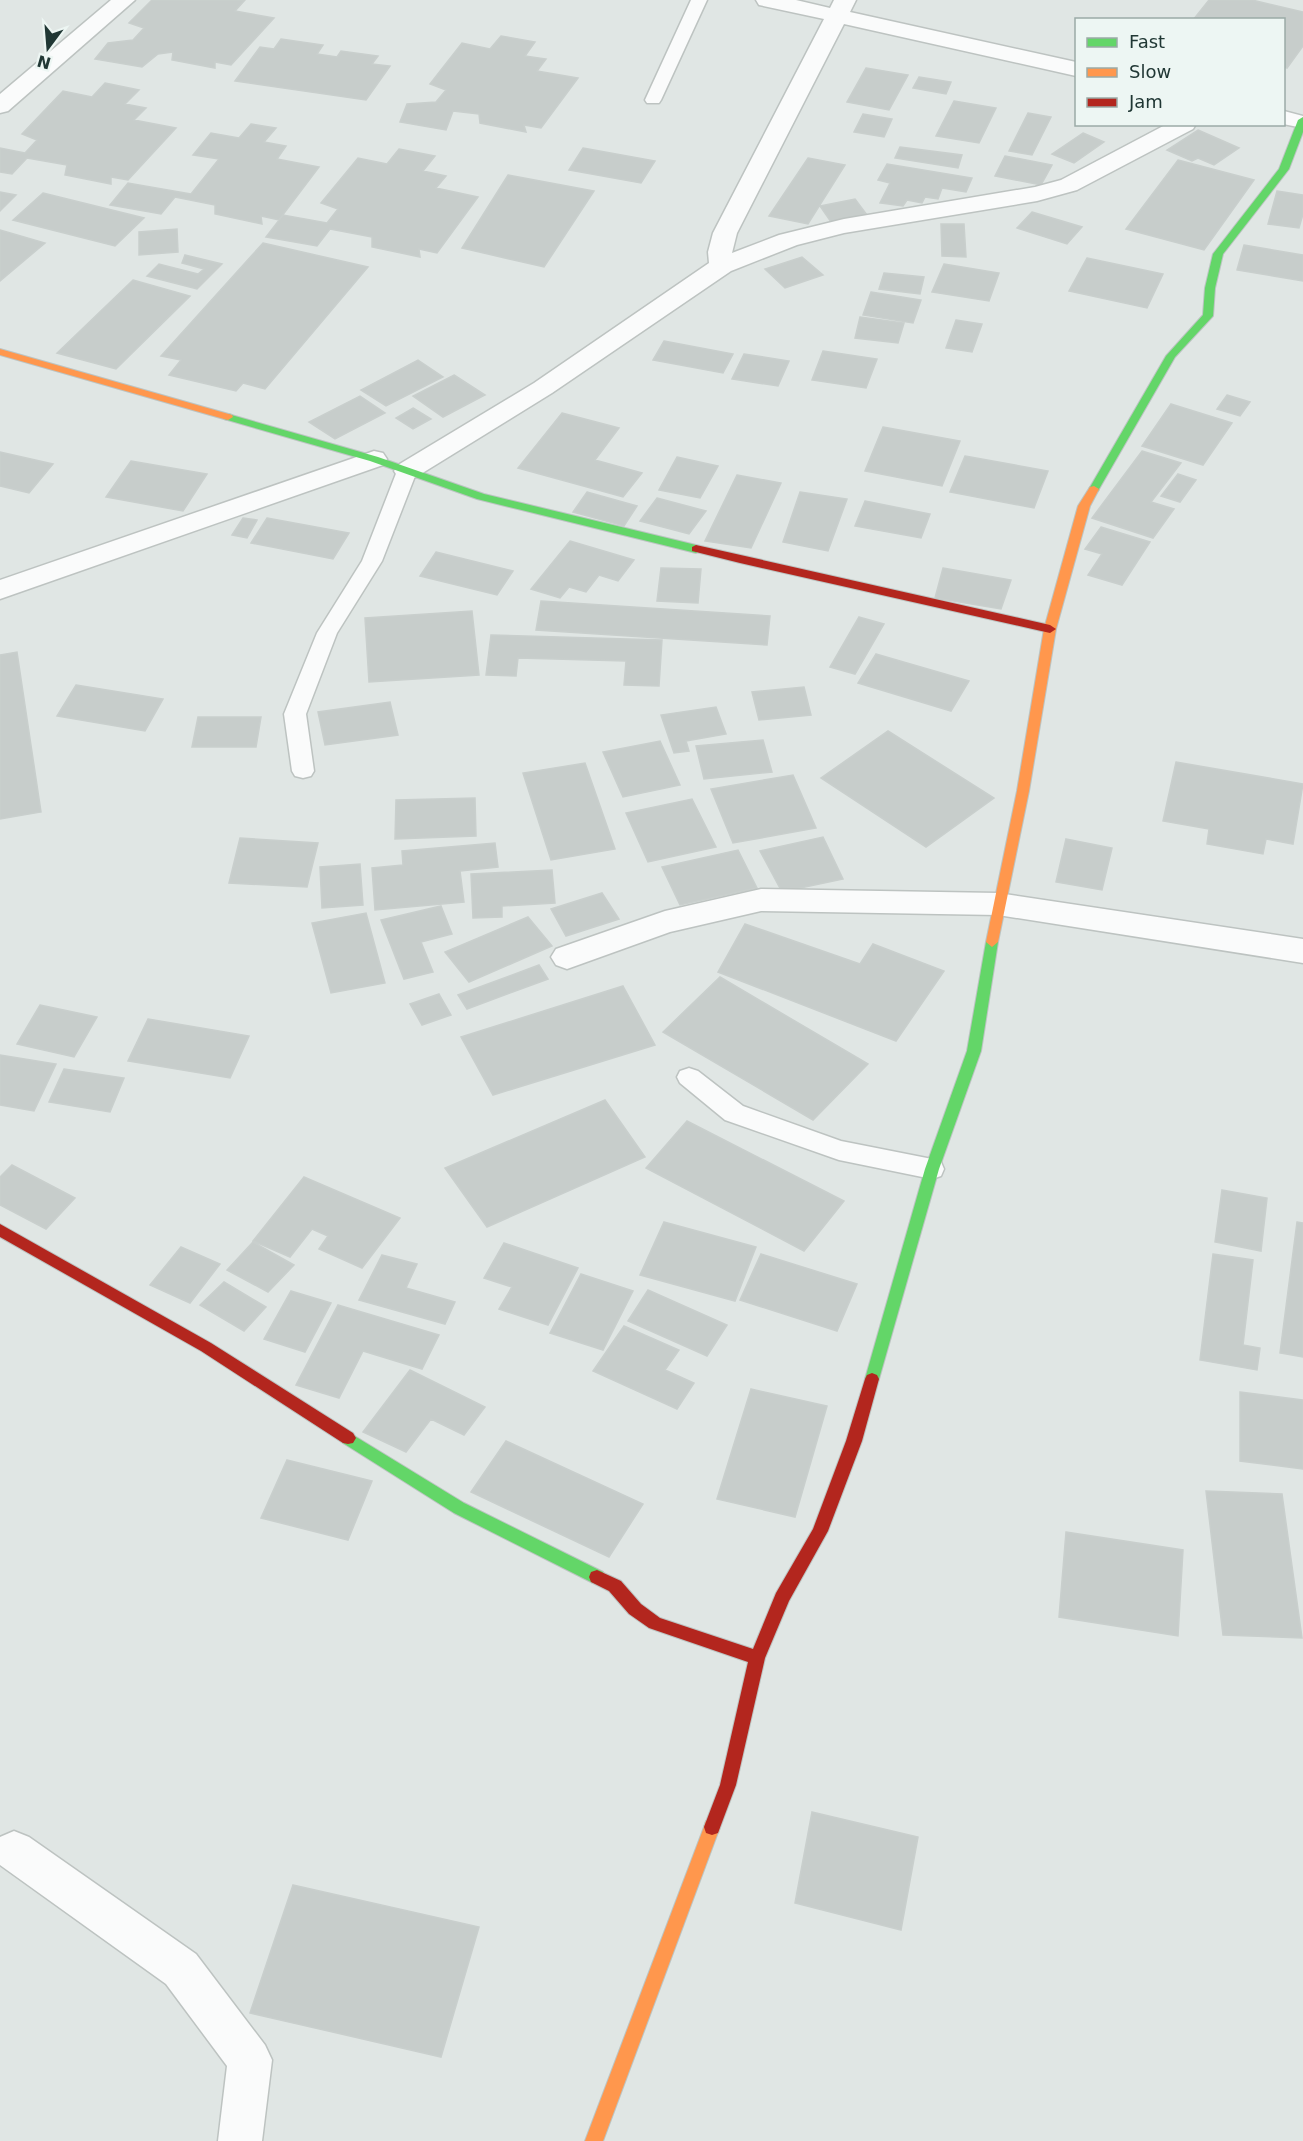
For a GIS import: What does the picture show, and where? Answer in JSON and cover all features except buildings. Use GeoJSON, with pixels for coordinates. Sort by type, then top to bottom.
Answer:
{"type":"FeatureCollection","features":[{"type":"Feature","properties":{"kind":"street"},"geometry":{"type":"LineString","coordinates":[[0,106],[124,0]]}},
{"type":"Feature","properties":{"kind":"street"},"geometry":{"type":"LineString","coordinates":[[767,0],[842,8],[1075,68]]}},
{"type":"Feature","properties":{"kind":"street"},"geometry":{"type":"LineString","coordinates":[[722,266],[720,252],[725,233],[842,8]]}},
{"type":"Feature","properties":{"kind":"street"},"geometry":{"type":"LineString","coordinates":[[594,2141],[728,1785],[757,1658],[782,1598],[820,1531],[854,1441],[932,1169],[974,1051],[998,904],[1023,791],[1050,629],[1084,506],[1171,356],[1208,316],[1210,288],[1218,254],[1284,169],[1296,120]]}},
{"type":"Feature","properties":{"kind":"street"},"geometry":{"type":"LineString","coordinates":[[407,471],[543,388],[722,266],[788,240],[844,226],[1037,194],[1069,185],[1181,126]]}},
{"type":"Feature","properties":{"kind":"street"},"geometry":{"type":"LineString","coordinates":[[0,352],[374,459],[492,500],[813,578],[937,602],[1050,629]]}},
{"type":"Feature","properties":{"kind":"street"},"geometry":{"type":"LineString","coordinates":[[0,590],[374,459]]}},
{"type":"Feature","properties":{"kind":"street"},"geometry":{"type":"LineString","coordinates":[[567,957],[665,922],[761,900],[998,904],[1303,951]]}},
{"type":"Feature","properties":{"kind":"street"},"geometry":{"type":"LineString","coordinates":[[0,1230],[206,1347],[459,1508],[615,1587],[635,1609],[655,1623],[757,1658]]}},
{"type":"Feature","properties":{"kind":"street"},"geometry":{"type":"LineString","coordinates":[[14,1851],[181,1970],[250,2060],[240,2141]]}},
{"type":"Feature","properties":{"kind":"lane"},"geometry":{"type":"LineString","coordinates":[[652,100],[699,0]]}},
{"type":"Feature","properties":{"kind":"lane"},"geometry":{"type":"LineString","coordinates":[[303,771],[295,714],[327,633],[372,561],[407,471]]}},
{"type":"Feature","properties":{"kind":"lane"},"geometry":{"type":"LineString","coordinates":[[689,1077],[734,1113],[840,1150],[932,1169]]}},
{"type":"Feature","properties":{"kind":"traffic: fast"},"geometry":{"type":"LineString","coordinates":[[1094,489],[1171,356],[1208,316],[1210,288],[1218,254],[1284,169],[1303,120]]}},
{"type":"Feature","properties":{"kind":"traffic: fast"},"geometry":{"type":"LineString","coordinates":[[228,417],[374,459],[481,497],[696,549]]}},
{"type":"Feature","properties":{"kind":"traffic: fast"},"geometry":{"type":"LineString","coordinates":[[872,1379],[932,1169],[974,1051],[992,942]]}},
{"type":"Feature","properties":{"kind":"traffic: fast"},"geometry":{"type":"LineString","coordinates":[[348,1438],[459,1508],[597,1577]]}},
{"type":"Feature","properties":{"kind":"traffic: slow"},"geometry":{"type":"LineString","coordinates":[[0,352],[228,417]]}},
{"type":"Feature","properties":{"kind":"traffic: slow"},"geometry":{"type":"LineString","coordinates":[[992,942],[1023,791],[1050,629],[1084,506],[1094,489]]}},
{"type":"Feature","properties":{"kind":"traffic: slow"},"geometry":{"type":"LineString","coordinates":[[594,2141],[712,1827]]}},
{"type":"Feature","properties":{"kind":"traffic: jam"},"geometry":{"type":"LineString","coordinates":[[696,549],[1050,629]]}},
{"type":"Feature","properties":{"kind":"traffic: jam"},"geometry":{"type":"LineString","coordinates":[[0,1230],[206,1347],[348,1438]]}},
{"type":"Feature","properties":{"kind":"traffic: jam"},"geometry":{"type":"LineString","coordinates":[[712,1827],[728,1785],[757,1658],[782,1598],[820,1531],[854,1441],[872,1379]]}},
{"type":"Feature","properties":{"kind":"traffic: jam"},"geometry":{"type":"LineString","coordinates":[[597,1577],[615,1586],[635,1609],[655,1623],[757,1658]]}}]}
